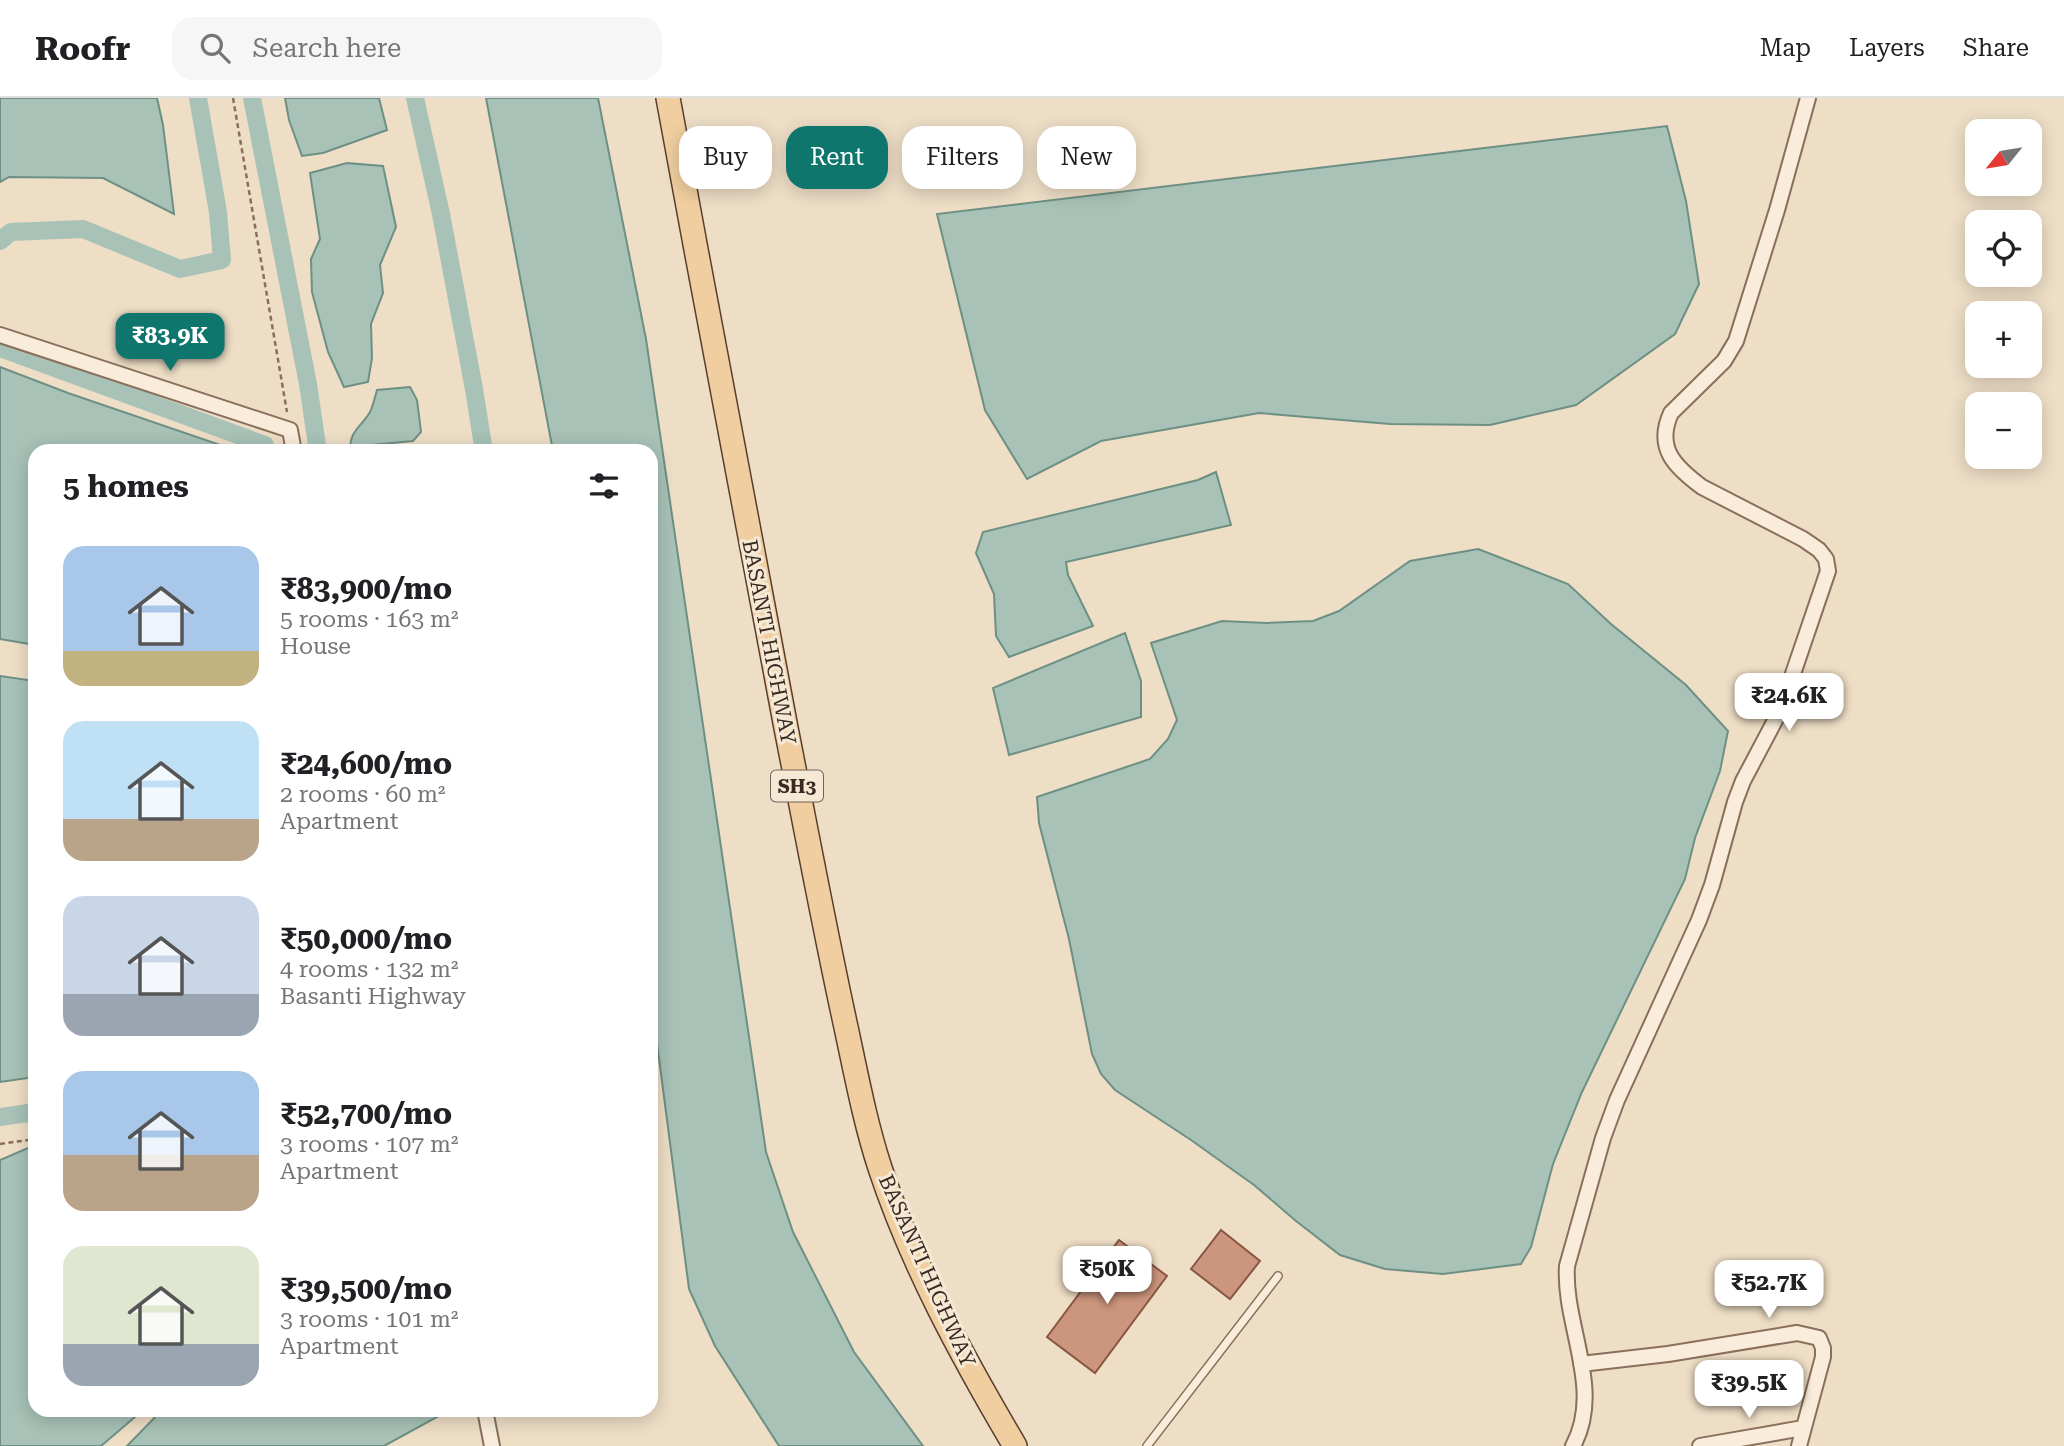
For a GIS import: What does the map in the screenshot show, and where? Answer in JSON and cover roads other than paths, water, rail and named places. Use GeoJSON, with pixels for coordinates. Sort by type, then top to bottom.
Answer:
{"type":"FeatureCollection","features":[{"type":"Feature","properties":{"kind":"main road","name":"BASANTI HIGHWAY"},"geometry":{"type":"LineString","coordinates":[[668,98],[732,450],[836,985],[866,1120],[881,1170],[928,1285],[970,1367],[1016,1446]]}},
{"type":"Feature","properties":{"kind":"street"},"geometry":{"type":"LineString","coordinates":[[1573,1446],[1585,1415],[1581,1364],[1566,1285],[1567,1266],[1603,1138],[1617,1100],[1699,920],[1712,885],[1735,802],[1743,781],[1781,709],[1828,570],[1826,559],[1819,550],[1803,539],[1702,487],[1689,477],[1671,458],[1664,436],[1671,413],[1724,361],[1736,341],[1808,98]]}},
{"type":"Feature","properties":{"kind":"street"},"geometry":{"type":"LineString","coordinates":[[0,335],[290,430],[293,444]]}},
{"type":"Feature","properties":{"kind":"street"},"geometry":{"type":"LineString","coordinates":[[1581,1364],[1668,1354],[1797,1333],[1819,1338],[1823,1357],[1799,1446]]}},
{"type":"Feature","properties":{"kind":"street"},"geometry":{"type":"LineString","coordinates":[[486,1417],[492,1446]]}},
{"type":"Feature","properties":{"kind":"street"},"geometry":{"type":"LineString","coordinates":[[1700,1446],[1803,1428]]}},
{"type":"Feature","properties":{"kind":"lane"},"geometry":{"type":"LineString","coordinates":[[1147,1446],[1278,1276]]}},
{"type":"Feature","properties":{"kind":"waterway"},"geometry":{"type":"LineString","coordinates":[[0,241],[11,232],[83,229],[180,269],[222,260],[218,212],[198,98]]}},
{"type":"Feature","properties":{"kind":"waterway"},"geometry":{"type":"LineString","coordinates":[[252,98],[308,384],[317,444]]}},
{"type":"Feature","properties":{"kind":"waterway"},"geometry":{"type":"LineString","coordinates":[[415,98],[441,214],[483,444]]}},
{"type":"Feature","properties":{"kind":"waterway"},"geometry":{"type":"LineString","coordinates":[[0,348],[262,444]]}},
{"type":"Feature","properties":{"kind":"waterway"},"geometry":{"type":"LineString","coordinates":[[0,1117],[28,1113]]}}]}
